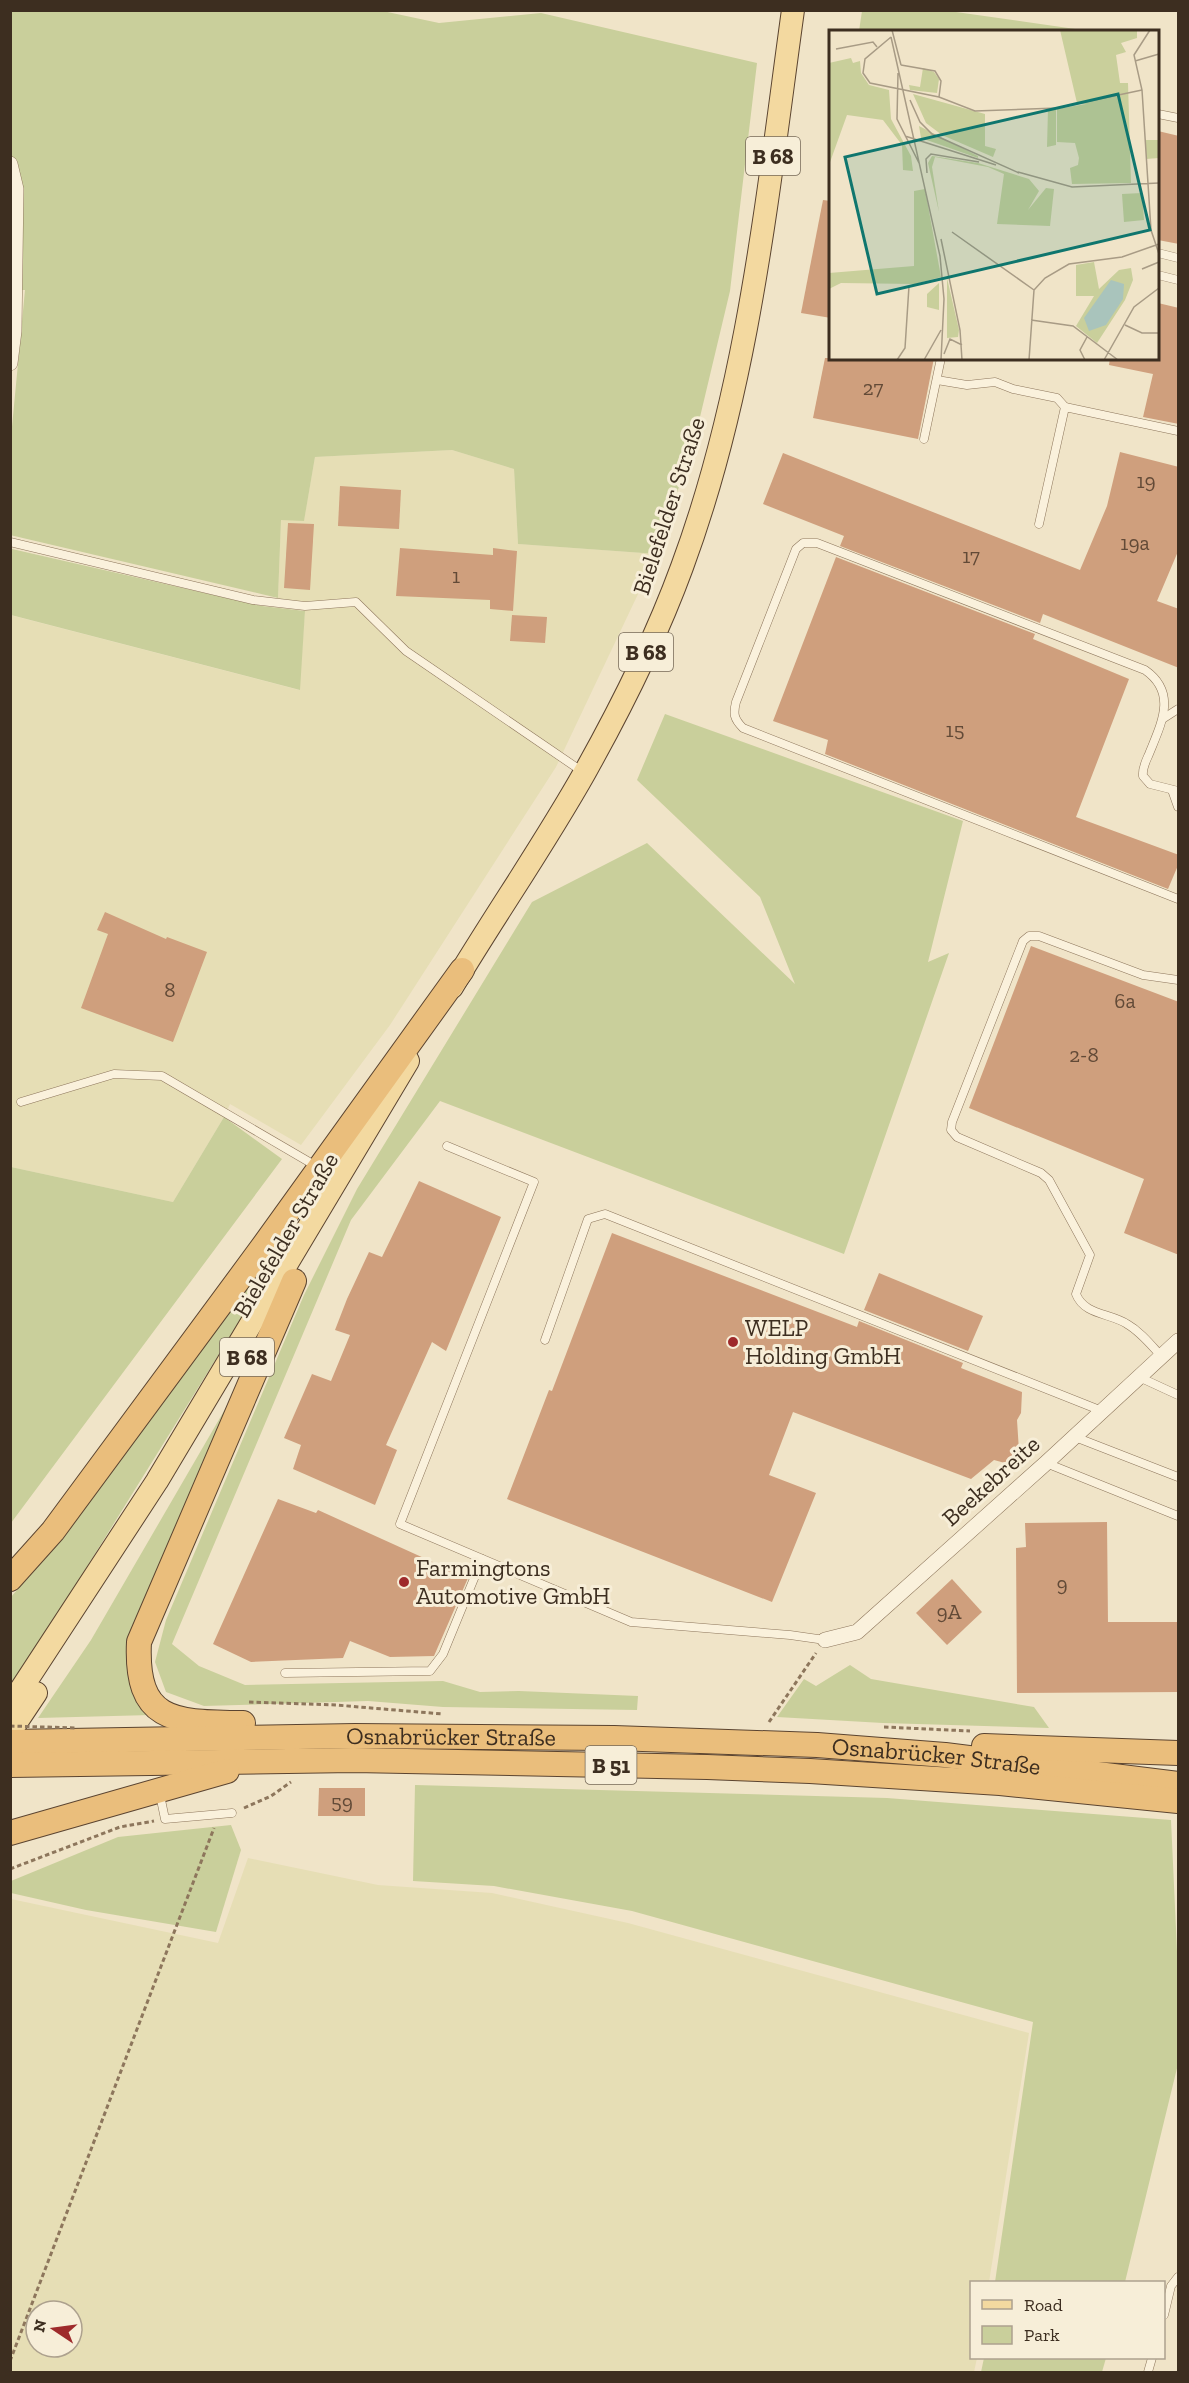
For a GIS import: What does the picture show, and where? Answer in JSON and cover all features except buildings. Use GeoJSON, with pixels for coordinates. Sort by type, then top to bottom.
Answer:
{"type":"FeatureCollection","features":[{"type":"Feature","properties":{"kind":"highway","name":"B 68"},"geometry":{"type":"LineString","coordinates":[[10,1580],[53,1531],[320,1168],[462,970]]}},
{"type":"Feature","properties":{"kind":"highway","name":"B 68"},"geometry":{"type":"LineString","coordinates":[[288,1737],[247,1723],[188,1722],[166,1714],[145,1695],[138,1668],[139,1642],[294,1281]]}},
{"type":"Feature","properties":{"kind":"highway","name":"Osnabrücker Straße"},"geometry":{"type":"LineString","coordinates":[[10,1742],[57,1743],[288,1737],[614,1738],[817,1745],[945,1755],[1179,1784]]}},
{"type":"Feature","properties":{"kind":"highway"},"geometry":{"type":"LineString","coordinates":[[817,1745],[997,1746],[1179,1753]]}},
{"type":"Feature","properties":{"kind":"highway","name":"Osnabrücker Straße"},"geometry":{"type":"LineString","coordinates":[[10,1765],[365,1760],[799,1770],[1000,1783],[1179,1801]]}},
{"type":"Feature","properties":{"kind":"highway"},"geometry":{"type":"LineString","coordinates":[[10,1833],[261,1761]]}},
{"type":"Feature","properties":{"kind":"main road","name":"Bielefelder Straße"},"geometry":{"type":"LineString","coordinates":[[10,1706],[157,1481],[462,970],[585,773],[637,672],[682,567],[716,461],[753,301],[793,10]]}},
{"type":"Feature","properties":{"kind":"main road","name":"Bielefelder Straße"},"geometry":{"type":"LineString","coordinates":[[10,1732],[294,1281],[462,970]]}},
{"type":"Feature","properties":{"kind":"street"},"geometry":{"type":"LineString","coordinates":[[10,164],[16,189],[14,331],[10,363]]}},
{"type":"Feature","properties":{"kind":"street","name":"Beekebreite"},"geometry":{"type":"LineString","coordinates":[[825,1640],[857,1632],[1179,1341]]}},
{"type":"Feature","properties":{"kind":"lane"},"geometry":{"type":"LineString","coordinates":[[1159,114],[1179,118]]}},
{"type":"Feature","properties":{"kind":"lane"},"geometry":{"type":"LineString","coordinates":[[1159,253],[1179,258]]}},
{"type":"Feature","properties":{"kind":"lane"},"geometry":{"type":"LineString","coordinates":[[1159,275],[1179,280]]}},
{"type":"Feature","properties":{"kind":"lane"},"geometry":{"type":"LineString","coordinates":[[924,439],[941,360]]}},
{"type":"Feature","properties":{"kind":"lane"},"geometry":{"type":"LineString","coordinates":[[937,380],[967,385],[995,382],[1012,389],[1057,398],[1065,407],[1179,430]]}},
{"type":"Feature","properties":{"kind":"lane"},"geometry":{"type":"LineString","coordinates":[[1039,524],[1065,407]]}},
{"type":"Feature","properties":{"kind":"lane"},"geometry":{"type":"LineString","coordinates":[[10,542],[253,600],[305,606],[356,602],[406,651],[585,773]]}},
{"type":"Feature","properties":{"kind":"lane"},"geometry":{"type":"LineString","coordinates":[[1179,807],[1175,790],[1150,784],[1145,780],[1143,771],[1164,718],[1164,694],[1152,675],[1145,670],[810,542],[803,543],[796,549],[734,711],[736,721],[743,728],[1179,899]]}},
{"type":"Feature","properties":{"kind":"lane"},"geometry":{"type":"LineString","coordinates":[[1164,718],[1179,709]]}},
{"type":"Feature","properties":{"kind":"lane"},"geometry":{"type":"LineString","coordinates":[[1162,1356],[1127,1323],[1085,1307],[1079,1302],[1076,1294],[1089,1255],[1049,1180],[1041,1173],[957,1137],[951,1130],[952,1122],[1023,941],[1029,936],[1039,936],[1143,975],[1179,980]]}},
{"type":"Feature","properties":{"kind":"lane"},"geometry":{"type":"LineString","coordinates":[[21,1102],[114,1074],[162,1076],[320,1168]]}},
{"type":"Feature","properties":{"kind":"lane"},"geometry":{"type":"LineString","coordinates":[[447,1146],[534,1182],[400,1524],[631,1622],[825,1640]]}},
{"type":"Feature","properties":{"kind":"lane"},"geometry":{"type":"LineString","coordinates":[[545,1340],[588,1219],[605,1214],[1102,1411]]}},
{"type":"Feature","properties":{"kind":"lane"},"geometry":{"type":"LineString","coordinates":[[1139,1377],[1179,1395]]}},
{"type":"Feature","properties":{"kind":"lane"},"geometry":{"type":"LineString","coordinates":[[1075,1437],[1179,1477]]}},
{"type":"Feature","properties":{"kind":"lane"},"geometry":{"type":"LineString","coordinates":[[1046,1463],[1179,1516]]}},
{"type":"Feature","properties":{"kind":"lane"},"geometry":{"type":"LineString","coordinates":[[285,1673],[430,1671],[443,1654],[482,1559]]}},
{"type":"Feature","properties":{"kind":"lane"},"geometry":{"type":"LineString","coordinates":[[159,1790],[165,1819],[232,1813]]}},
{"type":"Feature","properties":{"kind":"lane"},"geometry":{"type":"LineString","coordinates":[[1165,2311],[1171,2286],[1179,2277]]}},
{"type":"Feature","properties":{"kind":"path"},"geometry":{"type":"LineString","coordinates":[[767,1726],[778,1706],[825,1640]]}},
{"type":"Feature","properties":{"kind":"path"},"geometry":{"type":"LineString","coordinates":[[10,1726],[77,1728]]}},
{"type":"Feature","properties":{"kind":"path"},"geometry":{"type":"LineString","coordinates":[[232,1813],[271,1796],[292,1781]]}},
{"type":"Feature","properties":{"kind":"path"},"geometry":{"type":"LineString","coordinates":[[10,2361],[218,1815]]}},
{"type":"Feature","properties":{"kind":"path"},"geometry":{"type":"LineString","coordinates":[[10,1869],[120,1827],[165,1819]]}},
{"type":"Feature","properties":{"kind":"shaded area"},"geometry":{"type":"Polygon","coordinates":[[[452,450],[514,469],[518,544],[657,554],[556,767],[390,1025],[301,1145],[230,1104],[173,1202],[11,1167],[10,615],[299,690],[305,611],[278,598],[281,519],[304,520],[315,457],[452,450]]]}},
{"type":"Feature","properties":{"kind":"shaded area"},"geometry":{"type":"Polygon","coordinates":[[[248,1858],[378,1885],[492,1893],[628,1923],[1029,2033],[989,2281],[970,2281],[970,2359],[977,2359],[974,2372],[11,2372],[11,1899],[218,1943],[248,1858]]]}},
{"type":"Feature","properties":{"kind":"green space"},"geometry":{"type":"Polygon","coordinates":[[[378,10],[439,23],[541,13],[757,63],[730,291],[695,438],[657,554],[518,544],[514,469],[452,450],[315,457],[304,521],[281,520],[278,598],[10,535],[11,437],[25,290],[11,290],[11,11],[378,10]]]}},
{"type":"Feature","properties":{"kind":"green space"},"geometry":{"type":"Polygon","coordinates":[[[862,11],[949,11],[1082,30],[859,30],[862,11]]]}},
{"type":"Feature","properties":{"kind":"green space"},"geometry":{"type":"Polygon","coordinates":[[[12,549],[262,606],[305,611],[300,690],[11,615],[12,549]]]}},
{"type":"Feature","properties":{"kind":"green space"},"geometry":{"type":"Polygon","coordinates":[[[665,714],[963,821],[928,962],[949,953],[844,1254],[440,1101],[351,1220],[172,1644],[199,1666],[245,1685],[443,1681],[480,1692],[519,1691],[638,1696],[637,1710],[443,1707],[368,1701],[204,1706],[166,1692],[155,1662],[166,1620],[304,1295],[357,1189],[532,902],[647,843],[795,984],[760,897],[637,780],[665,714]]]}},
{"type":"Feature","properties":{"kind":"green space"},"geometry":{"type":"Polygon","coordinates":[[[224,1117],[282,1159],[11,1523],[11,1167],[173,1202],[224,1117]]]}},
{"type":"Feature","properties":{"kind":"green space"},"geometry":{"type":"Polygon","coordinates":[[[248,1281],[260,1288],[26,1665],[11,1685],[11,1597],[62,1537],[248,1281]]]}},
{"type":"Feature","properties":{"kind":"green space"},"geometry":{"type":"Polygon","coordinates":[[[235,1392],[135,1627],[129,1654],[129,1673],[136,1692],[151,1715],[38,1718],[91,1640],[235,1392]]]}},
{"type":"Feature","properties":{"kind":"green space"},"geometry":{"type":"Polygon","coordinates":[[[850,1665],[871,1679],[1034,1707],[1049,1728],[777,1717],[804,1679],[816,1686],[850,1665]]]}},
{"type":"Feature","properties":{"kind":"green space"},"geometry":{"type":"Polygon","coordinates":[[[415,1785],[887,1798],[1171,1820],[1178,1973],[1178,2064],[1125,2281],[995,2281],[1033,2022],[632,1911],[494,1886],[413,1881],[415,1785]]]}},
{"type":"Feature","properties":{"kind":"green space"},"geometry":{"type":"Polygon","coordinates":[[[231,1825],[241,1850],[216,1932],[86,1910],[11,1893],[11,1881],[118,1837],[231,1825]]]}},
{"type":"Feature","properties":{"kind":"green space"},"geometry":{"type":"Polygon","coordinates":[[[984,2359],[1106,2359],[1102,2372],[981,2372],[984,2359]]]}},
{"type":"Feature","properties":{"kind":"place","name":"WELP Holding GmbH"},"geometry":{"type":"Point","coordinates":[733,1342]}},
{"type":"Feature","properties":{"kind":"place","name":"Farmingtons Automotive GmbH"},"geometry":{"type":"Point","coordinates":[404,1582]}}]}
